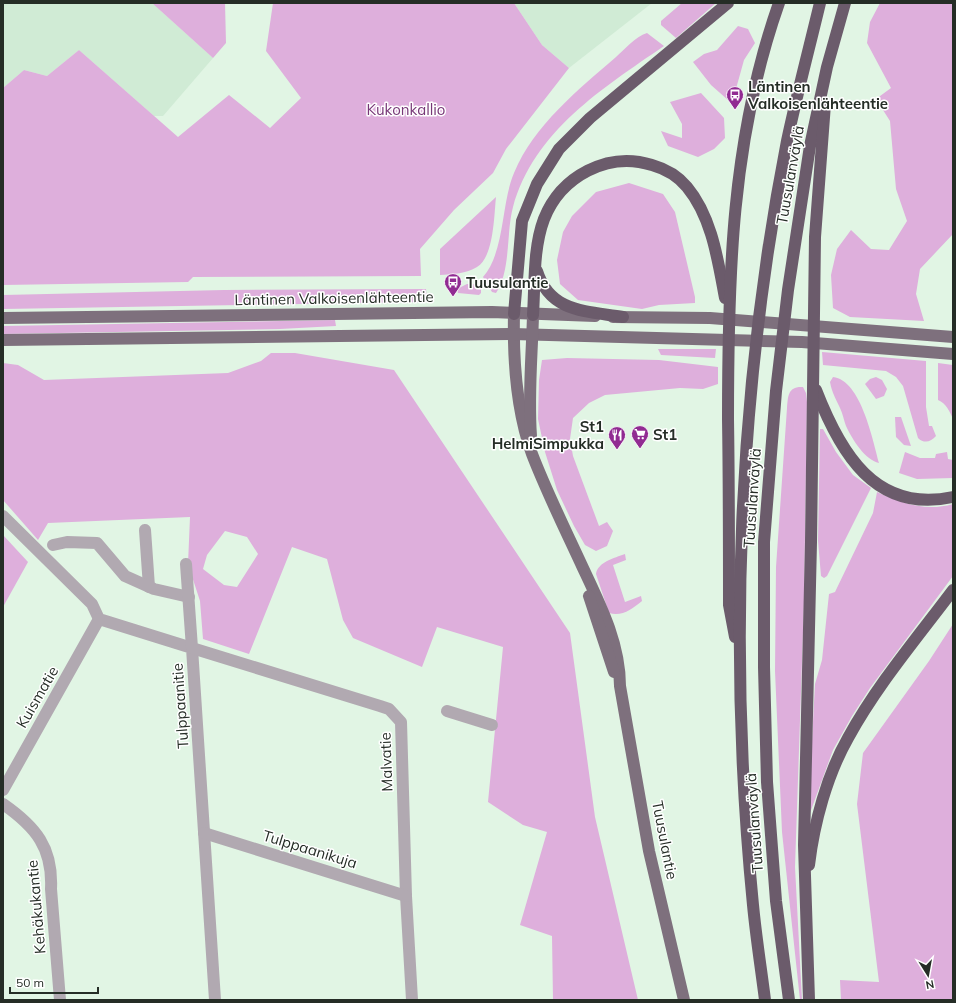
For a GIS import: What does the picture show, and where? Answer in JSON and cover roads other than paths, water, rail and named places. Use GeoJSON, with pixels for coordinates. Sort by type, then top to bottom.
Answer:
{"type":"FeatureCollection","features":[{"type":"Feature","properties":{"kind":"highway"},"geometry":{"type":"LineString","coordinates":[[514,314],[522,220],[537,184],[559,149],[590,118],[728,3]]}},
{"type":"Feature","properties":{"kind":"highway"},"geometry":{"type":"LineString","coordinates":[[740,670],[729,605],[728,316],[726,287],[741,154],[754,90],[768,36],[779,3]]}},
{"type":"Feature","properties":{"kind":"highway","name":"Tuusulanväylä"},"geometry":{"type":"LineString","coordinates":[[765,1000],[753,906],[744,785],[740,670],[742,541],[752,390],[763,286],[787,141],[820,3]]}},
{"type":"Feature","properties":{"kind":"highway","name":"Tuusulanväylä"},"geometry":{"type":"LineString","coordinates":[[789,1000],[776,901],[767,782],[764,667],[764,542],[776,392],[788,290],[810,146],[827,67],[845,3]]}},
{"type":"Feature","properties":{"kind":"highway"},"geometry":{"type":"LineString","coordinates":[[809,1000],[804,845],[815,237],[827,67]]}},
{"type":"Feature","properties":{"kind":"highway"},"geometry":{"type":"LineString","coordinates":[[533,315],[538,245],[544,219],[554,199],[569,182],[586,170],[605,164],[624,161],[642,162],[660,168],[676,175],[688,188],[706,221],[726,287]]}},
{"type":"Feature","properties":{"kind":"highway"},"geometry":{"type":"LineString","coordinates":[[536,269],[545,289],[561,304],[572,309],[623,317]]}},
{"type":"Feature","properties":{"kind":"highway"},"geometry":{"type":"LineString","coordinates":[[813,383],[839,442],[850,459],[870,479],[889,491],[907,498],[932,500],[953,497]]}},
{"type":"Feature","properties":{"kind":"highway"},"geometry":{"type":"LineString","coordinates":[[805,906],[810,861],[822,802],[847,738],[877,691],[953,590]]}},
{"type":"Feature","properties":{"kind":"main road","name":"Läntinen Valkoisenlähteentie"},"geometry":{"type":"LineString","coordinates":[[3,318],[303,314],[514,314],[710,318],[953,337]]}},
{"type":"Feature","properties":{"kind":"main road","name":"Tuusulantie"},"geometry":{"type":"LineString","coordinates":[[514,314],[513,334],[518,399],[522,425],[532,455],[583,568],[590,601],[620,686],[649,851],[684,1000]]}},
{"type":"Feature","properties":{"kind":"main road","name":"Tuusulantie"},"geometry":{"type":"LineString","coordinates":[[532,455],[529,405],[533,315]]}},
{"type":"Feature","properties":{"kind":"main road"},"geometry":{"type":"LineString","coordinates":[[3,340],[513,334],[802,342],[953,354]]}},
{"type":"Feature","properties":{"kind":"street"},"geometry":{"type":"LineString","coordinates":[[3,516],[92,604],[99,619]]}},
{"type":"Feature","properties":{"kind":"street"},"geometry":{"type":"LineString","coordinates":[[145,530],[149,587]]}},
{"type":"Feature","properties":{"kind":"street"},"geometry":{"type":"LineString","coordinates":[[53,545],[67,542],[96,543],[125,576],[149,587],[189,597]]}},
{"type":"Feature","properties":{"kind":"street"},"geometry":{"type":"LineString","coordinates":[[186,564],[192,648]]}},
{"type":"Feature","properties":{"kind":"street","name":"Tulppaanitie"},"geometry":{"type":"LineString","coordinates":[[99,619],[192,648],[216,1000]]}},
{"type":"Feature","properties":{"kind":"street","name":"Kuismatie"},"geometry":{"type":"LineString","coordinates":[[3,790],[99,619]]}},
{"type":"Feature","properties":{"kind":"street","name":"Malvatie"},"geometry":{"type":"LineString","coordinates":[[192,648],[380,706],[396,714],[401,722],[402,730],[406,896],[412,1000]]}},
{"type":"Feature","properties":{"kind":"street"},"geometry":{"type":"LineString","coordinates":[[447,711],[492,726]]}},
{"type":"Feature","properties":{"kind":"street","name":"Kehäkukantie"},"geometry":{"type":"LineString","coordinates":[[3,804],[27,824],[48,853],[52,871],[51,889],[60,1000]]}},
{"type":"Feature","properties":{"kind":"street","name":"Tulppaanikuja"},"geometry":{"type":"LineString","coordinates":[[204,833],[406,896]]}},
{"type":"Feature","properties":{"kind":"place","name":"Läntinen Valkoisenlähteentie"},"geometry":{"type":"Point","coordinates":[735,110]}},
{"type":"Feature","properties":{"kind":"place","name":"Tuusulantie"},"geometry":{"type":"Point","coordinates":[453,297]}},
{"type":"Feature","properties":{"kind":"place","name":"St1"},"geometry":{"type":"Point","coordinates":[640,449]}},
{"type":"Feature","properties":{"kind":"place","name":"St1 HelmiSimpukka"},"geometry":{"type":"Point","coordinates":[617,450]}},
{"type":"Feature","properties":{"kind":"park label","name":"Kukonkallio"},"geometry":{"type":"Point","coordinates":[406,109]}}]}
